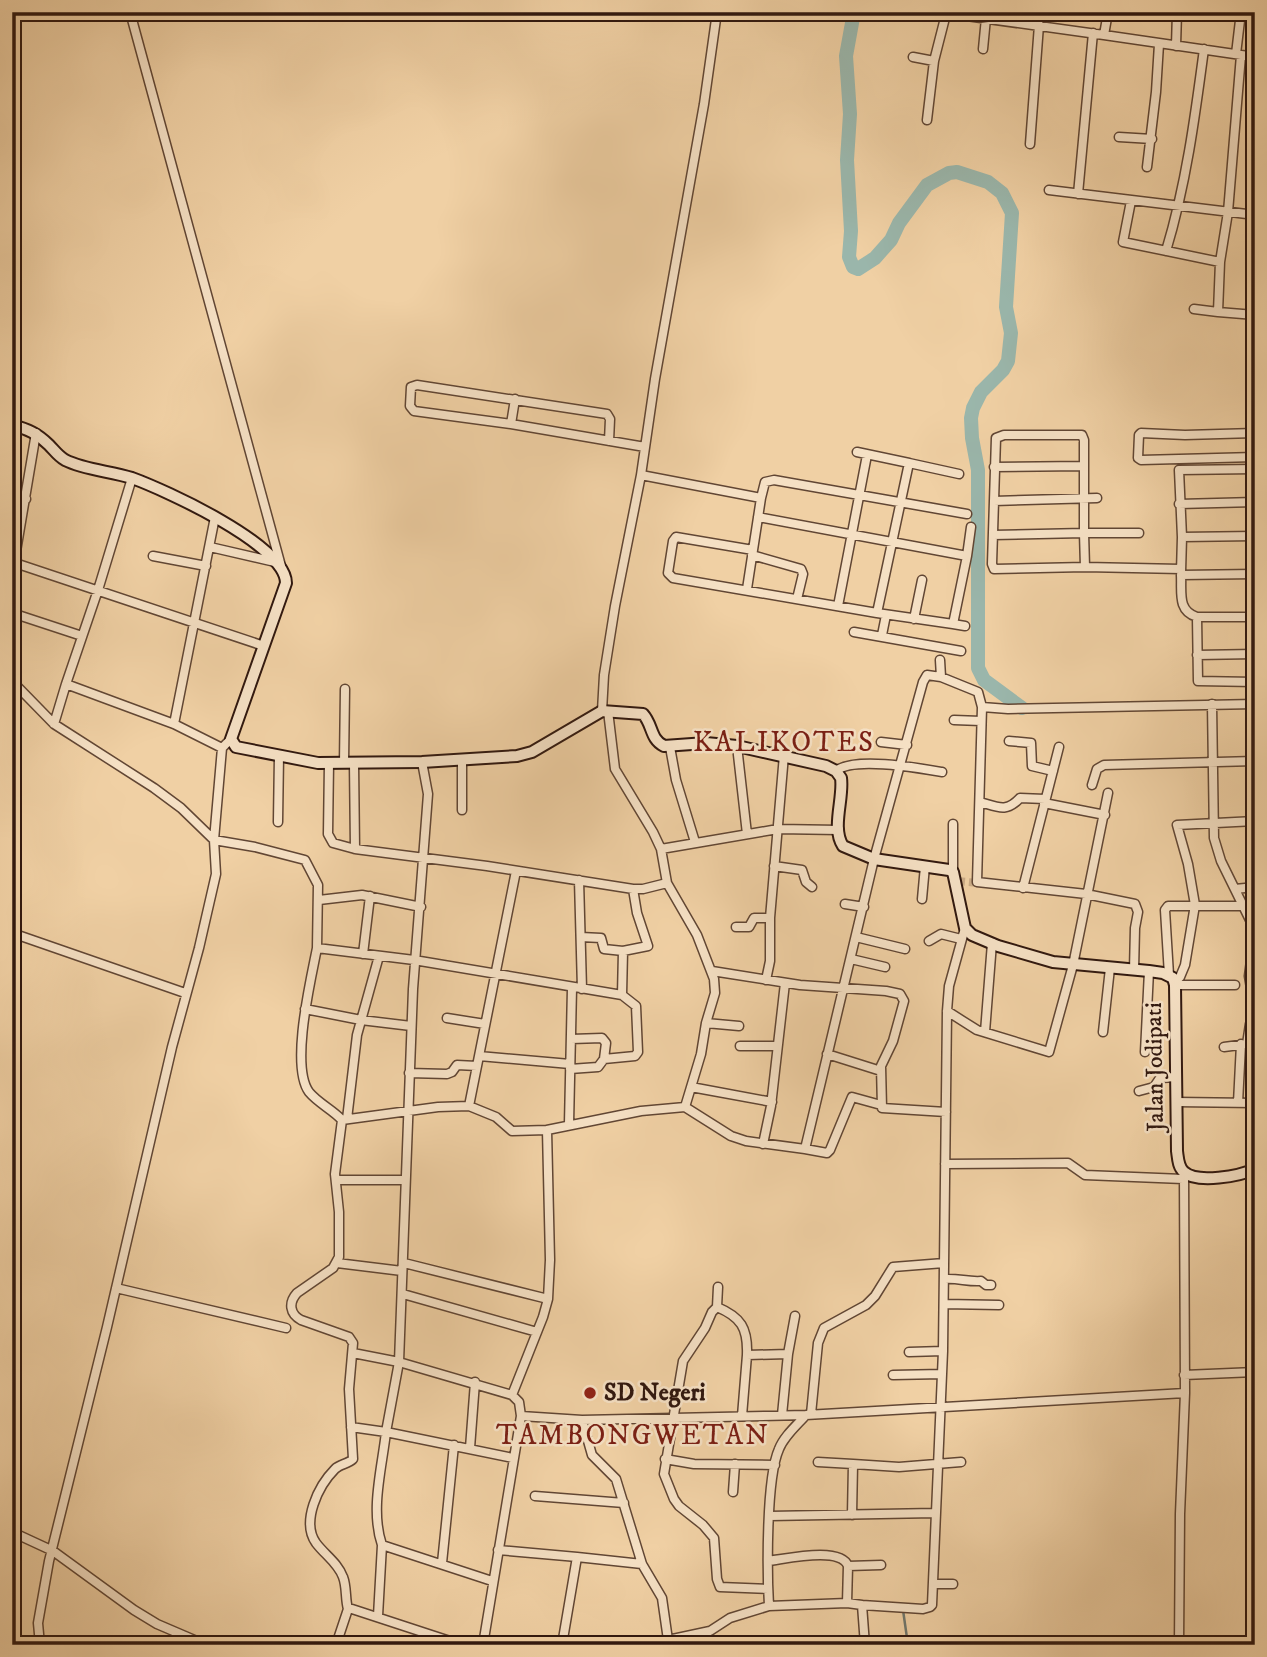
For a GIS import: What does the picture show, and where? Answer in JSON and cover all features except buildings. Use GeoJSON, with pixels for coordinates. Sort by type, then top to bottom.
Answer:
{"type":"FeatureCollection","features":[{"type":"Feature","properties":{"kind":"street"},"geometry":{"type":"LineString","coordinates":[[40,1645],[39,1612],[53,1548],[185,993],[199,948],[216,874],[214,840],[222,748],[231,739],[286,583],[130,12]]}},
{"type":"Feature","properties":{"kind":"street"},"geometry":{"type":"LineString","coordinates":[[685,1107],[715,993],[712,971],[690,922],[667,883],[661,849],[615,769],[605,711],[604,675],[641,475],[654,379],[704,104],[717,12]]}},
{"type":"Feature","properties":{"kind":"street"},"geometry":{"type":"LineString","coordinates":[[1030,144],[1035,12]]}},
{"type":"Feature","properties":{"kind":"street"},"geometry":{"type":"LineString","coordinates":[[1104,35],[1108,12]]}},
{"type":"Feature","properties":{"kind":"street"},"geometry":{"type":"LineString","coordinates":[[1176,46],[1177,12]]}},
{"type":"Feature","properties":{"kind":"street"},"geometry":{"type":"LineString","coordinates":[[1218,312],[1220,261],[1228,212],[1241,12]]}},
{"type":"Feature","properties":{"kind":"street"},"geometry":{"type":"LineString","coordinates":[[928,120],[942,13],[970,14],[1255,57]]}},
{"type":"Feature","properties":{"kind":"street"},"geometry":{"type":"LineString","coordinates":[[983,49],[986,18]]}},
{"type":"Feature","properties":{"kind":"street"},"geometry":{"type":"LineString","coordinates":[[1078,194],[1093,33]]}},
{"type":"Feature","properties":{"kind":"street"},"geometry":{"type":"LineString","coordinates":[[1147,167],[1152,139],[1159,44]]}},
{"type":"Feature","properties":{"kind":"street"},"geometry":{"type":"LineString","coordinates":[[1166,251],[1180,207],[1204,49]]}},
{"type":"Feature","properties":{"kind":"street"},"geometry":{"type":"LineString","coordinates":[[913,57],[934,61]]}},
{"type":"Feature","properties":{"kind":"street"},"geometry":{"type":"LineString","coordinates":[[1119,137],[1152,139]]}},
{"type":"Feature","properties":{"kind":"street"},"geometry":{"type":"LineString","coordinates":[[1049,190],[1255,215]]}},
{"type":"Feature","properties":{"kind":"street"},"geometry":{"type":"LineString","coordinates":[[1131,201],[1123,242],[1220,261]]}},
{"type":"Feature","properties":{"kind":"street"},"geometry":{"type":"LineString","coordinates":[[1194,309],[1255,315]]}},
{"type":"Feature","properties":{"kind":"street"},"geometry":{"type":"LineString","coordinates":[[609,441],[610,419],[607,414],[417,385],[411,387],[410,408],[414,411],[512,424],[609,441],[645,447]]}},
{"type":"Feature","properties":{"kind":"street"},"geometry":{"type":"LineString","coordinates":[[512,424],[515,400]]}},
{"type":"Feature","properties":{"kind":"street"},"geometry":{"type":"LineString","coordinates":[[12,425],[36,433],[64,459],[132,478],[215,517],[246,536],[279,564]]}},
{"type":"Feature","properties":{"kind":"street"},"geometry":{"type":"LineString","coordinates":[[12,575],[36,433]]}},
{"type":"Feature","properties":{"kind":"street"},"geometry":{"type":"LineString","coordinates":[[1255,433],[1141,433],[1138,458],[1255,457]]}},
{"type":"Feature","properties":{"kind":"street"},"geometry":{"type":"LineString","coordinates":[[1086,567],[1083,436],[999,436],[995,443],[994,569],[1086,567],[1255,574]]}},
{"type":"Feature","properties":{"kind":"street"},"geometry":{"type":"LineString","coordinates":[[857,452],[960,474]]}},
{"type":"Feature","properties":{"kind":"street"},"geometry":{"type":"LineString","coordinates":[[838,606],[867,455]]}},
{"type":"Feature","properties":{"kind":"street"},"geometry":{"type":"LineString","coordinates":[[882,635],[882,614],[893,542],[909,463]]}},
{"type":"Feature","properties":{"kind":"street"},"geometry":{"type":"LineString","coordinates":[[995,467],[1083,466]]}},
{"type":"Feature","properties":{"kind":"street"},"geometry":{"type":"LineString","coordinates":[[1255,469],[1179,470],[1182,537],[1179,571],[1182,606],[1187,613],[1197,617],[1255,617]]}},
{"type":"Feature","properties":{"kind":"street"},"geometry":{"type":"LineString","coordinates":[[641,475],[761,498]]}},
{"type":"Feature","properties":{"kind":"street"},"geometry":{"type":"LineString","coordinates":[[54,724],[132,478]]}},
{"type":"Feature","properties":{"kind":"street"},"geometry":{"type":"LineString","coordinates":[[747,589],[765,482],[771,480],[967,514]]}},
{"type":"Feature","properties":{"kind":"street"},"geometry":{"type":"LineString","coordinates":[[12,496],[26,499]]}},
{"type":"Feature","properties":{"kind":"street"},"geometry":{"type":"LineString","coordinates":[[993,501],[1097,498]]}},
{"type":"Feature","properties":{"kind":"street"},"geometry":{"type":"LineString","coordinates":[[1179,504],[1255,502]]}},
{"type":"Feature","properties":{"kind":"street"},"geometry":{"type":"LineString","coordinates":[[174,724],[215,517]]}},
{"type":"Feature","properties":{"kind":"street"},"geometry":{"type":"LineString","coordinates":[[758,517],[967,556]]}},
{"type":"Feature","properties":{"kind":"street"},"geometry":{"type":"LineString","coordinates":[[953,624],[971,527]]}},
{"type":"Feature","properties":{"kind":"street"},"geometry":{"type":"LineString","coordinates":[[993,535],[1139,533]]}},
{"type":"Feature","properties":{"kind":"street"},"geometry":{"type":"LineString","coordinates":[[797,599],[803,574],[801,569],[752,553],[676,537],[673,541],[668,571],[671,577],[882,614],[965,626]]}},
{"type":"Feature","properties":{"kind":"street"},"geometry":{"type":"LineString","coordinates":[[1182,537],[1255,537]]}},
{"type":"Feature","properties":{"kind":"street"},"geometry":{"type":"LineString","coordinates":[[210,547],[279,564]]}},
{"type":"Feature","properties":{"kind":"street"},"geometry":{"type":"LineString","coordinates":[[153,556],[206,566]]}},
{"type":"Feature","properties":{"kind":"street"},"geometry":{"type":"LineString","coordinates":[[13,563],[264,646]]}},
{"type":"Feature","properties":{"kind":"street"},"geometry":{"type":"LineString","coordinates":[[914,619],[922,580]]}},
{"type":"Feature","properties":{"kind":"street"},"geometry":{"type":"LineString","coordinates":[[12,613],[82,636]]}},
{"type":"Feature","properties":{"kind":"street"},"geometry":{"type":"LineString","coordinates":[[1197,617],[1196,678],[1200,682],[1255,682]]}},
{"type":"Feature","properties":{"kind":"street"},"geometry":{"type":"LineString","coordinates":[[854,632],[961,651]]}},
{"type":"Feature","properties":{"kind":"street"},"geometry":{"type":"LineString","coordinates":[[1197,655],[1255,654]]}},
{"type":"Feature","properties":{"kind":"street"},"geometry":{"type":"LineString","coordinates":[[940,660],[941,677]]}},
{"type":"Feature","properties":{"kind":"street"},"geometry":{"type":"LineString","coordinates":[[805,1149],[874,859],[925,677],[931,674],[978,692],[982,706],[977,882],[1086,894],[1137,905],[1134,970]]}},
{"type":"Feature","properties":{"kind":"street"},"geometry":{"type":"LineString","coordinates":[[12,681],[54,724],[154,788],[181,808],[214,840],[267,849],[304,860],[315,876],[319,900],[317,948],[305,1009],[302,1061],[309,1092],[344,1119],[438,1107],[470,1106],[496,1117],[512,1131],[547,1130],[641,1111],[685,1107],[731,1136],[763,1144],[827,1153],[831,1150],[852,1097],[881,1105],[885,1110],[946,1112]]}},
{"type":"Feature","properties":{"kind":"street"},"geometry":{"type":"LineString","coordinates":[[66,684],[174,724],[222,748]]}},
{"type":"Feature","properties":{"kind":"street"},"geometry":{"type":"LineString","coordinates":[[345,689],[355,849]]}},
{"type":"Feature","properties":{"kind":"street"},"geometry":{"type":"LineString","coordinates":[[1212,704],[1212,823],[1218,852],[1253,922],[1254,1017],[1247,1043],[1224,1047]]}},
{"type":"Feature","properties":{"kind":"street"},"geometry":{"type":"LineString","coordinates":[[982,706],[1007,709],[1255,704]]}},
{"type":"Feature","properties":{"kind":"street"},"geometry":{"type":"LineString","coordinates":[[231,739],[236,747],[309,762],[422,762],[525,754],[605,711],[643,714],[648,719],[654,738],[660,744],[670,747],[706,743],[737,746],[784,755],[836,771],[842,778],[839,831],[843,846],[874,859],[954,872]]}},
{"type":"Feature","properties":{"kind":"street"},"geometry":{"type":"LineString","coordinates":[[954,720],[981,721]]}},
{"type":"Feature","properties":{"kind":"street"},"geometry":{"type":"LineString","coordinates":[[1009,741],[1031,743],[1032,766],[1053,771]]}},
{"type":"Feature","properties":{"kind":"street"},"geometry":{"type":"LineString","coordinates":[[881,742],[907,745]]}},
{"type":"Feature","properties":{"kind":"street"},"geometry":{"type":"LineString","coordinates":[[737,746],[747,834]]}},
{"type":"Feature","properties":{"kind":"street"},"geometry":{"type":"LineString","coordinates":[[670,747],[676,780],[695,842]]}},
{"type":"Feature","properties":{"kind":"street"},"geometry":{"type":"LineString","coordinates":[[1023,888],[1059,747]]}},
{"type":"Feature","properties":{"kind":"street"},"geometry":{"type":"LineString","coordinates":[[278,822],[279,755]]}},
{"type":"Feature","properties":{"kind":"street"},"geometry":{"type":"LineString","coordinates":[[766,980],[770,961],[769,918],[784,755]]}},
{"type":"Feature","properties":{"kind":"street"},"geometry":{"type":"LineString","coordinates":[[462,759],[462,810]]}},
{"type":"Feature","properties":{"kind":"street"},"geometry":{"type":"LineString","coordinates":[[1092,785],[1096,771],[1104,765],[1255,761]]}},
{"type":"Feature","properties":{"kind":"street"},"geometry":{"type":"LineString","coordinates":[[378,1616],[382,1545],[378,1523],[378,1481],[399,1362],[414,960],[421,907],[428,794],[422,762]]}},
{"type":"Feature","properties":{"kind":"street"},"geometry":{"type":"LineString","coordinates":[[329,763],[329,839],[333,843],[355,849],[516,870],[633,889],[667,883]]}},
{"type":"Feature","properties":{"kind":"street"},"geometry":{"type":"LineString","coordinates":[[836,771],[850,765],[901,766],[943,772]]}},
{"type":"Feature","properties":{"kind":"street"},"geometry":{"type":"LineString","coordinates":[[947,1011],[964,1020],[972,1028],[1049,1052],[1073,965],[1108,793]]}},
{"type":"Feature","properties":{"kind":"street"},"geometry":{"type":"LineString","coordinates":[[980,802],[1006,808],[1013,806],[1020,798],[1105,815]]}},
{"type":"Feature","properties":{"kind":"street"},"geometry":{"type":"LineString","coordinates":[[1173,981],[1180,977],[1185,965],[1195,905],[1188,864],[1177,825],[1255,821]]}},
{"type":"Feature","properties":{"kind":"street"},"geometry":{"type":"LineString","coordinates":[[582,1420],[592,1454],[598,1463],[615,1476],[642,1564],[662,1598],[667,1643],[710,1632],[730,1618],[769,1606],[847,1603],[928,1608],[932,1605],[935,1513],[940,1464],[945,1279],[947,1011],[949,986],[963,934],[954,872],[953,824]]}},
{"type":"Feature","properties":{"kind":"street"},"geometry":{"type":"LineString","coordinates":[[661,849],[778,830],[839,831]]}},
{"type":"Feature","properties":{"kind":"street"},"geometry":{"type":"LineString","coordinates":[[774,866],[802,870],[811,887]]}},
{"type":"Feature","properties":{"kind":"street"},"geometry":{"type":"LineString","coordinates":[[922,899],[925,866]]}},
{"type":"Feature","properties":{"kind":"street"},"geometry":{"type":"LineString","coordinates":[[470,1106],[516,870]]}},
{"type":"Feature","properties":{"kind":"street"},"geometry":{"type":"LineString","coordinates":[[579,880],[582,989]]}},
{"type":"Feature","properties":{"kind":"street"},"geometry":{"type":"LineString","coordinates":[[1235,889],[1255,887]]}},
{"type":"Feature","properties":{"kind":"street"},"geometry":{"type":"LineString","coordinates":[[581,937],[601,938],[604,948],[623,951],[648,946],[637,914],[633,889]]}},
{"type":"Feature","properties":{"kind":"street"},"geometry":{"type":"LineString","coordinates":[[319,900],[351,895],[370,896],[421,907]]}},
{"type":"Feature","properties":{"kind":"street"},"geometry":{"type":"LineString","coordinates":[[363,954],[370,896]]}},
{"type":"Feature","properties":{"kind":"street"},"geometry":{"type":"LineString","coordinates":[[845,904],[863,907]]}},
{"type":"Feature","properties":{"kind":"street"},"geometry":{"type":"LineString","coordinates":[[1173,981],[1165,910],[1168,906],[1245,906]]}},
{"type":"Feature","properties":{"kind":"street"},"geometry":{"type":"LineString","coordinates":[[736,928],[749,927],[754,918],[769,918]]}},
{"type":"Feature","properties":{"kind":"street"},"geometry":{"type":"LineString","coordinates":[[12,933],[185,993]]}},
{"type":"Feature","properties":{"kind":"street"},"geometry":{"type":"LineString","coordinates":[[929,941],[941,934],[963,934]]}},
{"type":"Feature","properties":{"kind":"street","name":"Jalan Jodipati"},"geometry":{"type":"LineString","coordinates":[[963,934],[1032,957],[1073,965],[1149,971],[1173,981],[1167,1077],[1176,1102],[1178,1162],[1184,1176]]}},
{"type":"Feature","properties":{"kind":"street"},"geometry":{"type":"LineString","coordinates":[[856,937],[905,949]]}},
{"type":"Feature","properties":{"kind":"street"},"geometry":{"type":"LineString","coordinates":[[985,1032],[992,943]]}},
{"type":"Feature","properties":{"kind":"street"},"geometry":{"type":"LineString","coordinates":[[317,948],[414,960],[622,995],[635,1003],[637,1009],[638,1052],[635,1056],[604,1059]]}},
{"type":"Feature","properties":{"kind":"street"},"geometry":{"type":"LineString","coordinates":[[622,995],[623,951]]}},
{"type":"Feature","properties":{"kind":"street"},"geometry":{"type":"LineString","coordinates":[[337,1263],[339,1212],[335,1180],[336,1158],[357,1035],[379,956]]}},
{"type":"Feature","properties":{"kind":"street"},"geometry":{"type":"LineString","coordinates":[[851,959],[885,967]]}},
{"type":"Feature","properties":{"kind":"street"},"geometry":{"type":"LineString","coordinates":[[1103,1032],[1110,968]]}},
{"type":"Feature","properties":{"kind":"street"},"geometry":{"type":"LineString","coordinates":[[712,971],[785,983],[900,994],[904,998],[893,1041],[882,1062],[881,1105]]}},
{"type":"Feature","properties":{"kind":"street"},"geometry":{"type":"LineString","coordinates":[[1145,1052],[1149,971]]}},
{"type":"Feature","properties":{"kind":"street"},"geometry":{"type":"LineString","coordinates":[[1173,981],[1235,985]]}},
{"type":"Feature","properties":{"kind":"street"},"geometry":{"type":"LineString","coordinates":[[763,1144],[772,1102],[785,983]]}},
{"type":"Feature","properties":{"kind":"street"},"geometry":{"type":"LineString","coordinates":[[569,1124],[572,988]]}},
{"type":"Feature","properties":{"kind":"street"},"geometry":{"type":"LineString","coordinates":[[305,1009],[411,1026]]}},
{"type":"Feature","properties":{"kind":"street"},"geometry":{"type":"LineString","coordinates":[[447,1018],[485,1024]]}},
{"type":"Feature","properties":{"kind":"street"},"geometry":{"type":"LineString","coordinates":[[706,1023],[739,1026]]}},
{"type":"Feature","properties":{"kind":"street"},"geometry":{"type":"LineString","coordinates":[[479,1056],[570,1067],[598,1067],[604,1059],[606,1043],[603,1038],[571,1038]]}},
{"type":"Feature","properties":{"kind":"street"},"geometry":{"type":"LineString","coordinates":[[1238,1102],[1241,1044]]}},
{"type":"Feature","properties":{"kind":"street"},"geometry":{"type":"LineString","coordinates":[[740,1046],[777,1046]]}},
{"type":"Feature","properties":{"kind":"street"},"geometry":{"type":"LineString","coordinates":[[827,1054],[881,1071]]}},
{"type":"Feature","properties":{"kind":"street"},"geometry":{"type":"LineString","coordinates":[[409,1073],[447,1074],[452,1072],[456,1065],[477,1066]]}},
{"type":"Feature","properties":{"kind":"street"},"geometry":{"type":"LineString","coordinates":[[1139,1091],[1156,1086],[1167,1077]]}},
{"type":"Feature","properties":{"kind":"street"},"geometry":{"type":"LineString","coordinates":[[691,1087],[772,1102]]}},
{"type":"Feature","properties":{"kind":"street"},"geometry":{"type":"LineString","coordinates":[[1176,1102],[1255,1103]]}},
{"type":"Feature","properties":{"kind":"street"},"geometry":{"type":"LineString","coordinates":[[512,1395],[548,1299],[551,1261],[547,1130]]}},
{"type":"Feature","properties":{"kind":"street"},"geometry":{"type":"LineString","coordinates":[[945,1164],[1069,1163],[1085,1175],[1216,1178],[1232,1177],[1255,1169]]}},
{"type":"Feature","properties":{"kind":"street"},"geometry":{"type":"LineString","coordinates":[[1179,1645],[1180,1514],[1185,1393],[1184,1176]]}},
{"type":"Feature","properties":{"kind":"street"},"geometry":{"type":"LineString","coordinates":[[335,1180],[404,1180]]}},
{"type":"Feature","properties":{"kind":"street"},"geometry":{"type":"LineString","coordinates":[[336,1645],[348,1609],[344,1577],[317,1544],[311,1533],[310,1521],[316,1501],[332,1473],[337,1467],[353,1459],[349,1389],[354,1343],[349,1337],[294,1316],[291,1310],[292,1298],[337,1263],[403,1267],[548,1299]]}},
{"type":"Feature","properties":{"kind":"street"},"geometry":{"type":"LineString","coordinates":[[769,1606],[768,1561],[775,1465],[780,1446],[809,1414],[818,1343],[824,1328],[866,1305],[876,1296],[893,1267],[944,1264]]}},
{"type":"Feature","properties":{"kind":"street"},"geometry":{"type":"LineString","coordinates":[[945,1279],[964,1278],[967,1281],[981,1281],[991,1285]]}},
{"type":"Feature","properties":{"kind":"street"},"geometry":{"type":"LineString","coordinates":[[718,1287],[717,1307],[683,1361],[664,1474],[679,1506],[704,1525],[714,1538],[719,1585],[726,1589],[768,1589]]}},
{"type":"Feature","properties":{"kind":"street"},"geometry":{"type":"LineString","coordinates":[[116,1288],[286,1328]]}},
{"type":"Feature","properties":{"kind":"street"},"geometry":{"type":"LineString","coordinates":[[402,1294],[537,1332]]}},
{"type":"Feature","properties":{"kind":"street"},"geometry":{"type":"LineString","coordinates":[[944,1304],[999,1305]]}},
{"type":"Feature","properties":{"kind":"street"},"geometry":{"type":"LineString","coordinates":[[717,1307],[736,1316],[746,1332],[742,1416]]}},
{"type":"Feature","properties":{"kind":"street"},"geometry":{"type":"LineString","coordinates":[[782,1415],[795,1316]]}},
{"type":"Feature","properties":{"kind":"street"},"geometry":{"type":"LineString","coordinates":[[909,1352],[943,1351]]}},
{"type":"Feature","properties":{"kind":"street"},"geometry":{"type":"LineString","coordinates":[[353,1353],[475,1382],[512,1395],[519,1402],[521,1416],[483,1645]]}},
{"type":"Feature","properties":{"kind":"street"},"geometry":{"type":"LineString","coordinates":[[747,1355],[788,1354]]}},
{"type":"Feature","properties":{"kind":"street"},"geometry":{"type":"LineString","coordinates":[[1184,1375],[1255,1372]]}},
{"type":"Feature","properties":{"kind":"street"},"geometry":{"type":"LineString","coordinates":[[893,1376],[942,1374]]}},
{"type":"Feature","properties":{"kind":"street"},"geometry":{"type":"LineString","coordinates":[[470,1448],[475,1382]]}},
{"type":"Feature","properties":{"kind":"street"},"geometry":{"type":"LineString","coordinates":[[521,1416],[582,1420],[782,1415],[1185,1393]]}},
{"type":"Feature","properties":{"kind":"street"},"geometry":{"type":"LineString","coordinates":[[351,1427],[513,1458]]}},
{"type":"Feature","properties":{"kind":"street"},"geometry":{"type":"LineString","coordinates":[[442,1563],[454,1445]]}},
{"type":"Feature","properties":{"kind":"street"},"geometry":{"type":"LineString","coordinates":[[665,1459],[694,1464],[775,1465]]}},
{"type":"Feature","properties":{"kind":"street"},"geometry":{"type":"LineString","coordinates":[[818,1462],[899,1467],[961,1462]]}},
{"type":"Feature","properties":{"kind":"street"},"geometry":{"type":"LineString","coordinates":[[733,1492],[735,1464]]}},
{"type":"Feature","properties":{"kind":"street"},"geometry":{"type":"LineString","coordinates":[[852,1515],[853,1464]]}},
{"type":"Feature","properties":{"kind":"street"},"geometry":{"type":"LineString","coordinates":[[535,1496],[625,1503]]}},
{"type":"Feature","properties":{"kind":"street"},"geometry":{"type":"LineString","coordinates":[[770,1516],[935,1513]]}},
{"type":"Feature","properties":{"kind":"street"},"geometry":{"type":"LineString","coordinates":[[12,1532],[53,1548],[134,1610],[206,1645]]}},
{"type":"Feature","properties":{"kind":"street"},"geometry":{"type":"LineString","coordinates":[[382,1545],[492,1581]]}},
{"type":"Feature","properties":{"kind":"street"},"geometry":{"type":"LineString","coordinates":[[498,1550],[642,1564]]}},
{"type":"Feature","properties":{"kind":"street"},"geometry":{"type":"LineString","coordinates":[[768,1561],[834,1555],[844,1559],[848,1566],[847,1603]]}},
{"type":"Feature","properties":{"kind":"street"},"geometry":{"type":"LineString","coordinates":[[562,1645],[578,1557]]}},
{"type":"Feature","properties":{"kind":"street"},"geometry":{"type":"LineString","coordinates":[[848,1566],[881,1565]]}},
{"type":"Feature","properties":{"kind":"street"},"geometry":{"type":"LineString","coordinates":[[934,1584],[953,1584]]}},
{"type":"Feature","properties":{"kind":"street"},"geometry":{"type":"LineString","coordinates":[[862,1605],[865,1645]]}},
{"type":"Feature","properties":{"kind":"street"},"geometry":{"type":"LineString","coordinates":[[348,1609],[378,1616],[462,1645]]}},
{"type":"Feature","properties":{"kind":"street"},"geometry":{"type":"LineString","coordinates":[[172,1645],[177,1633]]}},
{"type":"Feature","properties":{"kind":"waterway"},"geometry":{"type":"LineString","coordinates":[[854,12],[846,56],[850,114],[847,160],[851,231],[849,257],[853,267],[858,269],[875,258],[891,240],[899,223],[927,185],[949,173],[957,172],[988,182],[1002,193],[1012,213],[1006,307],[1011,333],[1008,361],[1003,370],[981,392],[971,418],[978,470],[978,668],[984,680],[1022,708]]}},
{"type":"Feature","properties":{"kind":"waterway"},"geometry":{"type":"LineString","coordinates":[[903,1610],[908,1645]]}},
{"type":"Feature","properties":{"kind":"tunnel"},"geometry":{"type":"LineString","coordinates":[[957,881],[978,883]]}},
{"type":"Feature","properties":{"kind":"place","name":"SD Negeri"},"geometry":{"type":"Point","coordinates":[590,1393]}},
{"type":"Feature","properties":{"kind":"district","name":"KALIKOTES"},"geometry":{"type":"Point","coordinates":[784,742]}},
{"type":"Feature","properties":{"kind":"district","name":"TAMBONGWETAN"},"geometry":{"type":"Point","coordinates":[633,1435]}}]}
